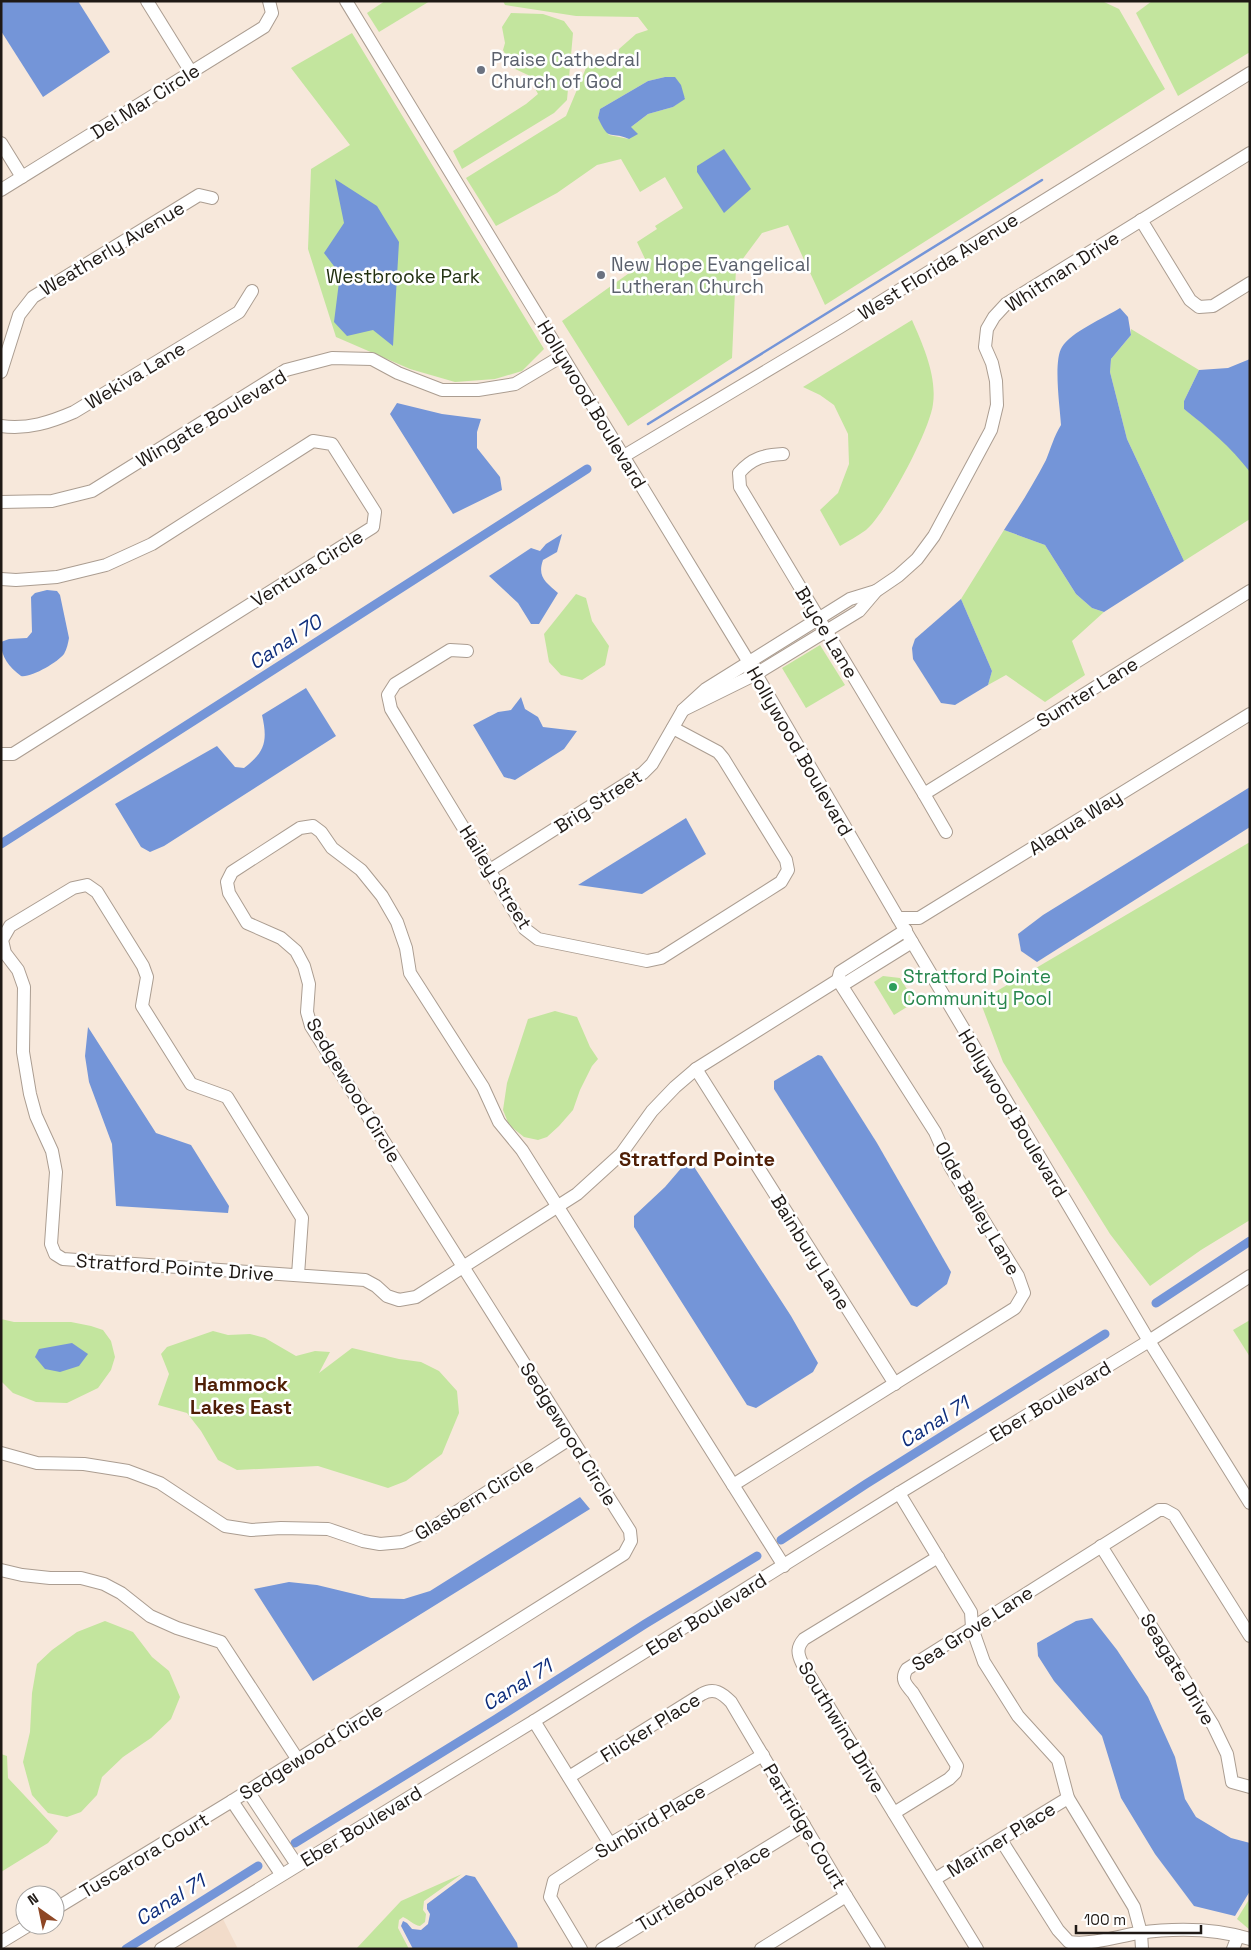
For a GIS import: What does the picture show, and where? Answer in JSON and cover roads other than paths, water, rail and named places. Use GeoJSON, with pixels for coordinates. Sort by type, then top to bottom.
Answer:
{"type":"FeatureCollection","features":[{"type":"Feature","properties":{"kind":"street"},"geometry":{"type":"LineString","coordinates":[[147,1],[191,72]]}},
{"type":"Feature","properties":{"kind":"street","name":"Del Mar Circle"},"geometry":{"type":"LineString","coordinates":[[1,190],[264,27],[272,13],[269,1]]}},
{"type":"Feature","properties":{"kind":"street","name":"Hollywood Boulevard"},"geometry":{"type":"LineString","coordinates":[[346,1],[756,674],[912,942],[1149,1341],[1250,1503]]}},
{"type":"Feature","properties":{"kind":"street","name":"West Florida Avenue"},"geometry":{"type":"LineString","coordinates":[[624,456],[840,327],[1250,73]]}},
{"type":"Feature","properties":{"kind":"street"},"geometry":{"type":"LineString","coordinates":[[1,143],[22,176]]}},
{"type":"Feature","properties":{"kind":"street","name":"Whitman Drive"},"geometry":{"type":"LineString","coordinates":[[756,674],[859,611],[876,591],[898,576],[917,559],[934,536],[991,430],[997,405],[996,381],[985,347],[987,330],[994,317],[1006,304],[1250,153]]}},
{"type":"Feature","properties":{"kind":"street","name":"Weatherly Avenue"},"geometry":{"type":"LineString","coordinates":[[1,372],[19,316],[32,297],[199,196],[212,198]]}},
{"type":"Feature","properties":{"kind":"street"},"geometry":{"type":"LineString","coordinates":[[1141,220],[1190,300],[1199,307],[1213,306],[1250,283]]}},
{"type":"Feature","properties":{"kind":"street","name":"Wekiva Lane"},"geometry":{"type":"LineString","coordinates":[[1,426],[29,426],[50,423],[74,412],[239,312],[252,291]]}},
{"type":"Feature","properties":{"kind":"street","name":"Wingate Boulevard"},"geometry":{"type":"LineString","coordinates":[[1,502],[52,501],[92,491],[286,370],[332,358],[372,359],[398,373],[442,390],[478,390],[515,384],[562,356]]}},
{"type":"Feature","properties":{"kind":"street","name":"Ventura Circle"},"geometry":{"type":"LineString","coordinates":[[1,579],[16,580],[57,577],[106,565],[152,544],[314,441],[332,444],[375,512],[373,527],[13,754],[1,754]]}},
{"type":"Feature","properties":{"kind":"street","name":"Bryce Lane"},"geometry":{"type":"LineString","coordinates":[[783,454],[764,455],[746,466],[739,474],[740,487],[946,832]]}},
{"type":"Feature","properties":{"kind":"street","name":"Whitman Drive"},"geometry":{"type":"LineString","coordinates":[[748,662],[850,599],[876,591]]}},
{"type":"Feature","properties":{"kind":"street","name":"Sumter Lane"},"geometry":{"type":"LineString","coordinates":[[924,794],[1250,591]]}},
{"type":"Feature","properties":{"kind":"street","name":"Hailey Street"},"geometry":{"type":"LineString","coordinates":[[467,651],[450,650],[395,684],[388,695],[391,709],[525,929],[538,939],[647,961],[661,958],[781,882],[788,870],[786,860],[723,758],[718,752],[673,728]]}},
{"type":"Feature","properties":{"kind":"street","name":"Brig Street"},"geometry":{"type":"LineString","coordinates":[[490,870],[643,773],[652,764],[683,710],[706,689],[748,662]]}},
{"type":"Feature","properties":{"kind":"street"},"geometry":{"type":"LineString","coordinates":[[683,710],[756,674]]}},
{"type":"Feature","properties":{"kind":"street","name":"Alaqua Way"},"geometry":{"type":"LineString","coordinates":[[898,918],[919,918],[1250,714]]}},
{"type":"Feature","properties":{"kind":"street","name":"Sedgewood Circle"},"geometry":{"type":"LineString","coordinates":[[232,1801],[624,1554],[631,1541],[630,1531],[311,1026],[307,1012],[309,984],[304,966],[296,951],[281,938],[247,923],[229,893],[226,882],[232,872],[300,828],[313,826],[321,832],[332,848],[361,870],[382,896],[400,931],[406,948],[410,973],[483,1086],[499,1122],[522,1150],[784,1566]]}},
{"type":"Feature","properties":{"kind":"street","name":"Stratford Pointe Drive"},"geometry":{"type":"LineString","coordinates":[[298,1276],[302,1218],[227,1097],[191,1084],[142,1006],[147,978],[143,966],[96,892],[87,885],[73,888],[10,926],[2,940],[5,953],[18,970],[24,987],[23,1052],[30,1094],[36,1116],[52,1151],[56,1172],[51,1244],[55,1254],[63,1259],[298,1276],[365,1280],[376,1286],[387,1296],[400,1300],[416,1297],[577,1194],[621,1154],[652,1111],[696,1069],[838,980]]}},
{"type":"Feature","properties":{"kind":"street"},"geometry":{"type":"LineString","coordinates":[[906,930],[840,972],[838,980],[846,983],[912,942]]}},
{"type":"Feature","properties":{"kind":"street","name":"Olde Bailey Lane"},"geometry":{"type":"LineString","coordinates":[[733,1485],[1015,1308],[1024,1293],[1018,1276],[950,1166],[935,1132],[838,980]]}},
{"type":"Feature","properties":{"kind":"street","name":"Bainbury Lane"},"geometry":{"type":"LineString","coordinates":[[696,1069],[895,1384]]}},
{"type":"Feature","properties":{"kind":"street","name":"Eber Boulevard"},"geometry":{"type":"LineString","coordinates":[[161,1949],[534,1721],[899,1493],[1149,1341],[1250,1276]]}},
{"type":"Feature","properties":{"kind":"street","name":"Glasbern Circle"},"geometry":{"type":"LineString","coordinates":[[1,1452],[37,1463],[84,1464],[128,1471],[160,1483],[225,1526],[252,1530],[280,1528],[328,1530],[363,1541],[380,1544],[402,1542],[424,1533],[571,1438]]}},
{"type":"Feature","properties":{"kind":"street"},"geometry":{"type":"LineString","coordinates":[[899,1493],[970,1612],[972,1628],[984,1662],[1018,1716],[1058,1760],[1068,1798],[1134,1907],[1141,1933],[1142,1949]]}},
{"type":"Feature","properties":{"kind":"street","name":"Sea Grove Lane"},"geometry":{"type":"LineString","coordinates":[[894,1813],[949,1779],[955,1773],[957,1766],[956,1760],[903,1680],[905,1672],[910,1665],[1159,1510],[1169,1511],[1177,1519],[1250,1636]]}},
{"type":"Feature","properties":{"kind":"street","name":"Seagate Drive"},"geometry":{"type":"LineString","coordinates":[[1101,1546],[1213,1725],[1227,1754],[1232,1782],[1250,1788]]}},
{"type":"Feature","properties":{"kind":"street","name":"Southwind Drive"},"geometry":{"type":"LineString","coordinates":[[938,1557],[804,1639],[798,1652],[802,1663],[977,1949]]}},
{"type":"Feature","properties":{"kind":"street"},"geometry":{"type":"LineString","coordinates":[[1,1570],[22,1575],[50,1578],[82,1578],[104,1584],[121,1593],[150,1616],[177,1628],[221,1642],[298,1760]]}},
{"type":"Feature","properties":{"kind":"street","name":"Flicker Place"},"geometry":{"type":"LineString","coordinates":[[569,1777],[708,1691],[720,1692],[731,1702]]}},
{"type":"Feature","properties":{"kind":"street","name":"Partridge Court"},"geometry":{"type":"LineString","coordinates":[[731,1702],[879,1949]]}},
{"type":"Feature","properties":{"kind":"street"},"geometry":{"type":"LineString","coordinates":[[534,1721],[610,1844]]}},
{"type":"Feature","properties":{"kind":"street","name":"Sunbird Place"},"geometry":{"type":"LineString","coordinates":[[581,1949],[550,1897],[554,1881],[610,1844],[763,1755]]}},
{"type":"Feature","properties":{"kind":"street"},"geometry":{"type":"LineString","coordinates":[[248,1791],[281,1844],[297,1865]]}},
{"type":"Feature","properties":{"kind":"street","name":"Mariner Place"},"geometry":{"type":"LineString","coordinates":[[935,1879],[1068,1798]]}},
{"type":"Feature","properties":{"kind":"street"},"geometry":{"type":"LineString","coordinates":[[232,1801],[281,1874]]}},
{"type":"Feature","properties":{"kind":"street","name":"Tuscarora Court"},"geometry":{"type":"LineString","coordinates":[[65,1903],[232,1801]]}},
{"type":"Feature","properties":{"kind":"street","name":"Turtledove Place"},"geometry":{"type":"LineString","coordinates":[[602,1949],[804,1825]]}},
{"type":"Feature","properties":{"kind":"street"},"geometry":{"type":"LineString","coordinates":[[1001,1840],[1058,1930],[1069,1942],[1082,1943],[1141,1933],[1189,1930],[1215,1931],[1244,1937]]}},
{"type":"Feature","properties":{"kind":"street"},"geometry":{"type":"LineString","coordinates":[[761,1949],[846,1896]]}},
{"type":"Feature","properties":{"kind":"street"},"geometry":{"type":"LineString","coordinates":[[1,1942],[15,1934]]}},
{"type":"Feature","properties":{"kind":"street"},"geometry":{"type":"LineString","coordinates":[[1233,1949],[1244,1937]]}},
{"type":"Feature","properties":{"kind":"water"},"geometry":{"type":"Polygon","coordinates":[[[1,1],[78,1],[110,52],[43,97],[1,31],[1,1]]]}},
{"type":"Feature","properties":{"kind":"water"},"geometry":{"type":"Polygon","coordinates":[[[675,77],[681,85],[685,99],[673,107],[648,114],[631,127],[638,134],[629,139],[605,131],[598,118],[600,109],[648,81],[675,77]]]}},
{"type":"Feature","properties":{"kind":"water"},"geometry":{"type":"Polygon","coordinates":[[[724,149],[751,189],[724,213],[697,172],[697,166],[724,149]]]}},
{"type":"Feature","properties":{"kind":"water"},"geometry":{"type":"Polygon","coordinates":[[[335,179],[377,206],[399,242],[393,346],[373,330],[347,336],[334,322],[340,274],[324,253],[344,223],[335,179]]]}},
{"type":"Feature","properties":{"kind":"water"},"geometry":{"type":"Polygon","coordinates":[[[1120,308],[1128,317],[1131,335],[1111,359],[1110,372],[1127,439],[1184,561],[1104,612],[1092,608],[1076,594],[1045,545],[1004,530],[1046,460],[1061,425],[1057,373],[1059,354],[1062,347],[1066,341],[1080,331],[1120,308]]]}},
{"type":"Feature","properties":{"kind":"water"},"geometry":{"type":"Polygon","coordinates":[[[1250,359],[1250,472],[1227,446],[1184,409],[1184,401],[1199,370],[1228,368],[1250,359]]]}},
{"type":"Feature","properties":{"kind":"water"},"geometry":{"type":"Polygon","coordinates":[[[397,403],[442,414],[481,419],[477,432],[477,448],[500,477],[502,490],[453,514],[390,414],[397,403]]]}},
{"type":"Feature","properties":{"kind":"water"},"geometry":{"type":"Polygon","coordinates":[[[562,534],[557,552],[543,560],[541,566],[544,579],[558,593],[539,624],[531,624],[518,603],[489,576],[531,548],[540,551],[546,544],[562,534]]]}},
{"type":"Feature","properties":{"kind":"water"},"geometry":{"type":"Polygon","coordinates":[[[47,590],[57,591],[60,595],[69,638],[67,648],[61,657],[50,665],[31,675],[21,676],[6,661],[2,652],[1,642],[9,639],[27,638],[32,632],[31,597],[35,593],[47,590]]]}},
{"type":"Feature","properties":{"kind":"water"},"geometry":{"type":"Polygon","coordinates":[[[961,599],[992,671],[988,685],[955,705],[941,703],[913,659],[912,648],[915,639],[961,599]]]}},
{"type":"Feature","properties":{"kind":"water"},"geometry":{"type":"Polygon","coordinates":[[[306,688],[336,736],[164,846],[150,852],[141,847],[115,804],[217,746],[235,767],[244,768],[261,751],[265,732],[262,715],[306,688]]]}},
{"type":"Feature","properties":{"kind":"water"},"geometry":{"type":"Polygon","coordinates":[[[521,697],[525,709],[538,717],[543,727],[577,731],[564,749],[515,780],[504,777],[473,725],[498,712],[511,710],[521,697]]]}},
{"type":"Feature","properties":{"kind":"water"},"geometry":{"type":"Polygon","coordinates":[[[1250,787],[1250,827],[1037,962],[1021,951],[1018,934],[1043,915],[1250,787]]]}},
{"type":"Feature","properties":{"kind":"water"},"geometry":{"type":"Polygon","coordinates":[[[686,818],[706,854],[642,894],[578,885],[686,818]]]}},
{"type":"Feature","properties":{"kind":"water"},"geometry":{"type":"Polygon","coordinates":[[[88,1027],[156,1133],[191,1145],[229,1206],[228,1213],[116,1206],[112,1144],[89,1082],[85,1056],[88,1027]]]}},
{"type":"Feature","properties":{"kind":"water"},"geometry":{"type":"Polygon","coordinates":[[[818,1055],[822,1056],[877,1143],[951,1272],[947,1284],[917,1307],[911,1305],[774,1089],[774,1081],[818,1055]]]}},
{"type":"Feature","properties":{"kind":"water"},"geometry":{"type":"Polygon","coordinates":[[[689,1159],[791,1316],[818,1363],[813,1372],[756,1408],[747,1405],[634,1227],[634,1216],[665,1187],[689,1159]]]}},
{"type":"Feature","properties":{"kind":"water"},"geometry":{"type":"Polygon","coordinates":[[[72,1343],[88,1354],[79,1366],[60,1372],[45,1369],[35,1357],[39,1349],[72,1343]]]}},
{"type":"Feature","properties":{"kind":"water"},"geometry":{"type":"Polygon","coordinates":[[[580,1497],[590,1509],[313,1681],[254,1589],[289,1582],[317,1585],[371,1598],[404,1599],[430,1591],[580,1497]]]}},
{"type":"Feature","properties":{"kind":"water"},"geometry":{"type":"Polygon","coordinates":[[[1092,1618],[1117,1650],[1148,1697],[1175,1757],[1185,1799],[1196,1817],[1231,1838],[1250,1843],[1250,1891],[1235,1916],[1194,1906],[1155,1854],[1121,1798],[1102,1736],[1054,1681],[1038,1656],[1037,1643],[1076,1621],[1092,1618]]]}},
{"type":"Feature","properties":{"kind":"water"},"geometry":{"type":"Polygon","coordinates":[[[466,1875],[475,1877],[517,1943],[518,1949],[413,1949],[401,1926],[403,1921],[412,1929],[421,1930],[428,1924],[430,1914],[427,1904],[466,1875]]]}},
{"type":"Feature","properties":{"kind":"waterway"},"geometry":{"type":"LineString","coordinates":[[648,424],[1042,180]]}},
{"type":"Feature","properties":{"kind":"waterway","name":"Canal 70"},"geometry":{"type":"LineString","coordinates":[[1,844],[587,469]]}},
{"type":"Feature","properties":{"kind":"waterway","name":"Canal 71"},"geometry":{"type":"LineString","coordinates":[[1156,1303],[1250,1241]]}},
{"type":"Feature","properties":{"kind":"waterway","name":"Canal 71"},"geometry":{"type":"LineString","coordinates":[[781,1540],[866,1484],[1105,1334]]}},
{"type":"Feature","properties":{"kind":"waterway","name":"Canal 71"},"geometry":{"type":"LineString","coordinates":[[295,1843],[757,1556]]}},
{"type":"Feature","properties":{"kind":"waterway","name":"Canal 71"},"geometry":{"type":"LineString","coordinates":[[126,1949],[258,1866]]}},
{"type":"Feature","properties":{"kind":"place","name":"Praise Cathedral Church of God"},"geometry":{"type":"Point","coordinates":[481,70]}},
{"type":"Feature","properties":{"kind":"place","name":"New Hope Evangelical Lutheran Church"},"geometry":{"type":"Point","coordinates":[601,275]}},
{"type":"Feature","properties":{"kind":"place","name":"Stratford Pointe Community Pool"},"geometry":{"type":"Point","coordinates":[893,987]}},
{"type":"Feature","properties":{"kind":"district","name":"Stratford Pointe"},"geometry":{"type":"Point","coordinates":[697,1159]}},
{"type":"Feature","properties":{"kind":"district","name":"Hammock Lakes East"},"geometry":{"type":"Point","coordinates":[241,1396]}},
{"type":"Feature","properties":{"kind":"park label","name":"Westbrooke Park"},"geometry":{"type":"Point","coordinates":[403,276]}}]}
